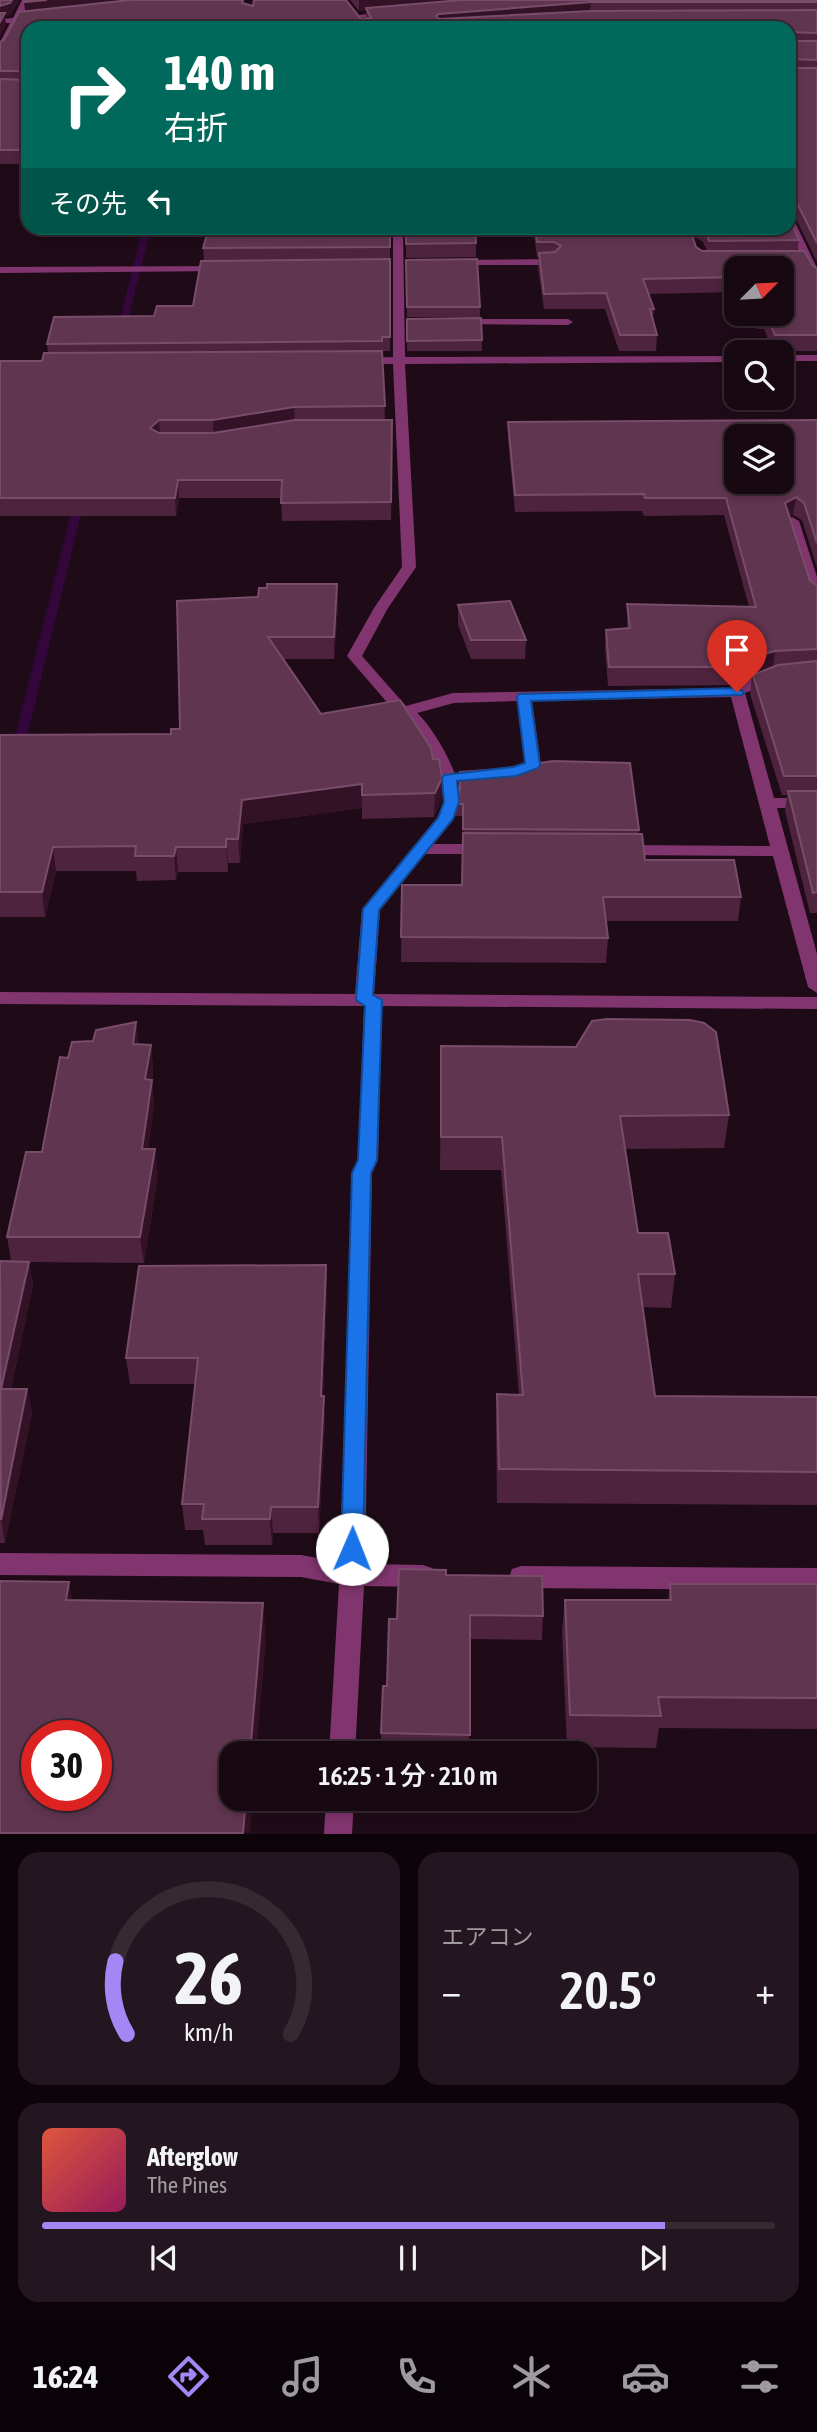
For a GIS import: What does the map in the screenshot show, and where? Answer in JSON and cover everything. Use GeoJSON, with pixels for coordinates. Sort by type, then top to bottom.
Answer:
{"type":"FeatureCollection","features":[{"type":"Feature","properties":{"kind":"street"},"geometry":{"type":"LineString","coordinates":[[0,50],[26,0]]}},
{"type":"Feature","properties":{"kind":"street"},"geometry":{"type":"LineString","coordinates":[[360,21],[353,12],[396,13]]}},
{"type":"Feature","properties":{"kind":"street"},"geometry":{"type":"LineString","coordinates":[[0,21],[41,18]]}},
{"type":"Feature","properties":{"kind":"street"},"geometry":{"type":"LineString","coordinates":[[343,1741],[352,1575],[362,1173],[368,1160],[371,909],[445,819],[452,802],[456,777],[443,764],[414,717],[403,712],[354,656],[381,608],[409,567],[398,429],[397,235]]}},
{"type":"Feature","properties":{"kind":"street"},"geometry":{"type":"LineString","coordinates":[[796,235],[817,279]]}},
{"type":"Feature","properties":{"kind":"street"},"geometry":{"type":"LineString","coordinates":[[795,261],[808,260]]}},
{"type":"Feature","properties":{"kind":"street"},"geometry":{"type":"LineString","coordinates":[[437,263],[553,262]]}},
{"type":"Feature","properties":{"kind":"street"},"geometry":{"type":"LineString","coordinates":[[384,267],[411,264]]}},
{"type":"Feature","properties":{"kind":"street"},"geometry":{"type":"LineString","coordinates":[[0,270],[232,268]]}},
{"type":"Feature","properties":{"kind":"street"},"geometry":{"type":"LineString","coordinates":[[451,322],[568,322]]}},
{"type":"Feature","properties":{"kind":"street"},"geometry":{"type":"LineString","coordinates":[[399,323],[412,323]]}},
{"type":"Feature","properties":{"kind":"street"},"geometry":{"type":"LineString","coordinates":[[794,358],[817,358]]}},
{"type":"Feature","properties":{"kind":"street"},"geometry":{"type":"LineString","coordinates":[[345,361],[724,359]]}},
{"type":"Feature","properties":{"kind":"street"},"geometry":{"type":"LineString","coordinates":[[792,521],[812,564],[817,598]]}},
{"type":"Feature","properties":{"kind":"street"},"geometry":{"type":"LineString","coordinates":[[403,712],[453,698],[737,692],[746,685],[764,679],[797,673],[817,673]]}},
{"type":"Feature","properties":{"kind":"street"},"geometry":{"type":"LineString","coordinates":[[737,692],[817,987]]}},
{"type":"Feature","properties":{"kind":"street"},"geometry":{"type":"LineString","coordinates":[[489,774],[516,771],[533,765],[524,697]]}},
{"type":"Feature","properties":{"kind":"street"},"geometry":{"type":"LineString","coordinates":[[767,803],[817,803]]}},
{"type":"Feature","properties":{"kind":"street"},"geometry":{"type":"LineString","coordinates":[[418,849],[502,849]]}},
{"type":"Feature","properties":{"kind":"street"},"geometry":{"type":"LineString","coordinates":[[599,850],[780,851]]}},
{"type":"Feature","properties":{"kind":"street"},"geometry":{"type":"LineString","coordinates":[[0,998],[817,1003]]}},
{"type":"Feature","properties":{"kind":"street"},"geometry":{"type":"LineString","coordinates":[[0,1564],[301,1566],[352,1575],[447,1576]]}},
{"type":"Feature","properties":{"kind":"street"},"geometry":{"type":"LineString","coordinates":[[502,1577],[817,1579]]}},
{"type":"Feature","properties":{"kind":"street"},"geometry":{"type":"LineString","coordinates":[[338,1833],[339,1811]]}},
{"type":"Feature","properties":{"kind":"building"},"geometry":{"type":"Polygon","coordinates":[[[0,0],[12,0],[0,6],[0,0]]]}},
{"type":"Feature","properties":{"kind":"building"},"geometry":{"type":"Polygon","coordinates":[[[130,0],[243,0],[242,3],[253,6],[254,0],[346,0],[361,19],[371,18],[366,8],[462,0],[817,0],[591,2],[436,16],[439,19],[591,11],[817,10],[817,33],[796,32],[796,21],[21,21],[21,71],[0,71],[0,42],[4,40],[19,12],[130,0]]]}},
{"type":"Feature","properties":{"kind":"building"},"geometry":{"type":"Polygon","coordinates":[[[796,41],[817,41],[817,60],[796,59],[796,41]]]}},
{"type":"Feature","properties":{"kind":"building"},"geometry":{"type":"Polygon","coordinates":[[[796,68],[817,68],[817,243],[798,205],[796,68]]]}},
{"type":"Feature","properties":{"kind":"building"},"geometry":{"type":"Polygon","coordinates":[[[0,79],[21,80],[21,150],[0,150],[0,79]]]}},
{"type":"Feature","properties":{"kind":"building"},"geometry":{"type":"Polygon","coordinates":[[[796,233],[799,240],[709,241],[707,235],[796,233]]]}},
{"type":"Feature","properties":{"kind":"building"},"geometry":{"type":"Polygon","coordinates":[[[207,235],[390,235],[390,247],[203,248],[207,235]]]}},
{"type":"Feature","properties":{"kind":"building"},"geometry":{"type":"Polygon","coordinates":[[[406,235],[475,235],[476,243],[406,244],[406,235]]]}},
{"type":"Feature","properties":{"kind":"building"},"geometry":{"type":"Polygon","coordinates":[[[536,235],[692,235],[696,247],[702,251],[804,251],[817,268],[817,335],[775,335],[771,326],[794,326],[794,256],[724,256],[724,277],[643,279],[654,309],[650,309],[657,335],[620,335],[606,293],[544,294],[539,253],[555,252],[561,246],[554,242],[537,242],[536,235]]]}},
{"type":"Feature","properties":{"kind":"building"},"geometry":{"type":"Polygon","coordinates":[[[390,259],[390,337],[382,337],[382,341],[47,344],[54,317],[154,316],[157,306],[193,306],[201,261],[390,259]]]}},
{"type":"Feature","properties":{"kind":"building"},"geometry":{"type":"Polygon","coordinates":[[[477,259],[480,307],[407,307],[406,260],[477,259]]]}},
{"type":"Feature","properties":{"kind":"building"},"geometry":{"type":"Polygon","coordinates":[[[481,318],[482,340],[407,341],[407,319],[481,318]]]}},
{"type":"Feature","properties":{"kind":"building"},"geometry":{"type":"Polygon","coordinates":[[[382,351],[385,406],[294,407],[213,420],[159,420],[150,428],[159,433],[213,433],[295,420],[392,420],[391,502],[281,503],[282,480],[178,480],[175,498],[0,498],[0,361],[42,361],[44,353],[382,351]]]}},
{"type":"Feature","properties":{"kind":"building"},"geometry":{"type":"Polygon","coordinates":[[[817,420],[817,543],[804,503],[796,497],[785,503],[810,581],[817,585],[817,649],[775,651],[754,657],[735,667],[609,667],[606,630],[630,628],[627,604],[756,607],[726,498],[645,498],[644,494],[515,495],[508,422],[817,420]]]}},
{"type":"Feature","properties":{"kind":"building"},"geometry":{"type":"Polygon","coordinates":[[[267,584],[337,584],[334,637],[268,637],[321,714],[400,700],[431,748],[433,759],[439,759],[442,778],[435,793],[362,795],[362,784],[242,800],[238,839],[226,839],[226,847],[176,847],[174,856],[135,856],[136,846],[53,847],[42,892],[0,892],[0,735],[171,734],[171,729],[180,729],[177,601],[258,597],[259,588],[267,588],[267,584]]]}},
{"type":"Feature","properties":{"kind":"building"},"geometry":{"type":"Polygon","coordinates":[[[510,601],[526,640],[471,640],[458,605],[510,601]]]}},
{"type":"Feature","properties":{"kind":"building"},"geometry":{"type":"Polygon","coordinates":[[[817,661],[817,776],[784,776],[753,675],[778,665],[817,661]]]}},
{"type":"Feature","properties":{"kind":"building"},"geometry":{"type":"Polygon","coordinates":[[[553,761],[630,763],[639,830],[463,829],[463,804],[456,804],[460,789],[460,772],[553,761]]]}},
{"type":"Feature","properties":{"kind":"building"},"geometry":{"type":"Polygon","coordinates":[[[788,791],[817,791],[817,892],[813,893],[788,791]]]}},
{"type":"Feature","properties":{"kind":"building"},"geometry":{"type":"Polygon","coordinates":[[[463,833],[642,834],[645,860],[734,860],[741,897],[603,897],[608,938],[401,937],[402,885],[462,885],[463,833]]]}},
{"type":"Feature","properties":{"kind":"building"},"geometry":{"type":"Polygon","coordinates":[[[690,1020],[704,1023],[716,1032],[729,1115],[620,1116],[638,1233],[668,1233],[675,1274],[638,1274],[655,1396],[817,1397],[817,1472],[499,1469],[497,1394],[523,1395],[502,1137],[441,1137],[441,1046],[576,1047],[592,1021],[690,1020]]]}},
{"type":"Feature","properties":{"kind":"building"},"geometry":{"type":"Polygon","coordinates":[[[136,1022],[133,1044],[151,1045],[145,1079],[152,1080],[142,1149],[155,1149],[140,1237],[7,1237],[26,1152],[42,1152],[60,1057],[68,1058],[72,1042],[93,1041],[96,1030],[136,1022]]]}},
{"type":"Feature","properties":{"kind":"building"},"geometry":{"type":"Polygon","coordinates":[[[0,1261],[29,1262],[1,1389],[27,1389],[1,1520],[0,1261]]]}},
{"type":"Feature","properties":{"kind":"building"},"geometry":{"type":"Polygon","coordinates":[[[326,1265],[321,1396],[324,1396],[318,1507],[271,1507],[270,1519],[202,1519],[204,1504],[182,1504],[198,1358],[126,1358],[139,1266],[326,1265]]]}},
{"type":"Feature","properties":{"kind":"building"},"geometry":{"type":"Polygon","coordinates":[[[399,1569],[446,1570],[446,1575],[542,1576],[543,1616],[470,1615],[470,1735],[381,1733],[383,1686],[387,1686],[389,1619],[397,1619],[399,1569]]]}},
{"type":"Feature","properties":{"kind":"building"},"geometry":{"type":"Polygon","coordinates":[[[0,1581],[69,1582],[66,1600],[263,1603],[251,1741],[219,1741],[219,1811],[245,1811],[243,1833],[0,1833],[0,1581]]]}},
{"type":"Feature","properties":{"kind":"building"},"geometry":{"type":"Polygon","coordinates":[[[670,1584],[817,1584],[817,1698],[658,1697],[661,1716],[570,1715],[565,1600],[671,1600],[670,1584]]]}},
{"type":"Feature","properties":{"kind":"waterway"},"geometry":{"type":"LineString","coordinates":[[120,335],[145,235]]}},
{"type":"Feature","properties":{"kind":"waterway"},"geometry":{"type":"LineString","coordinates":[[17,753],[80,497]]}},
{"type":"Feature","properties":{"kind":"route"},"geometry":{"type":"LineString","coordinates":[[352,1549],[362,1173],[368,1160],[373,1000],[364,1000],[371,909],[445,819],[452,802],[449,778],[516,771],[533,765],[524,697],[737,692]]}}]}
